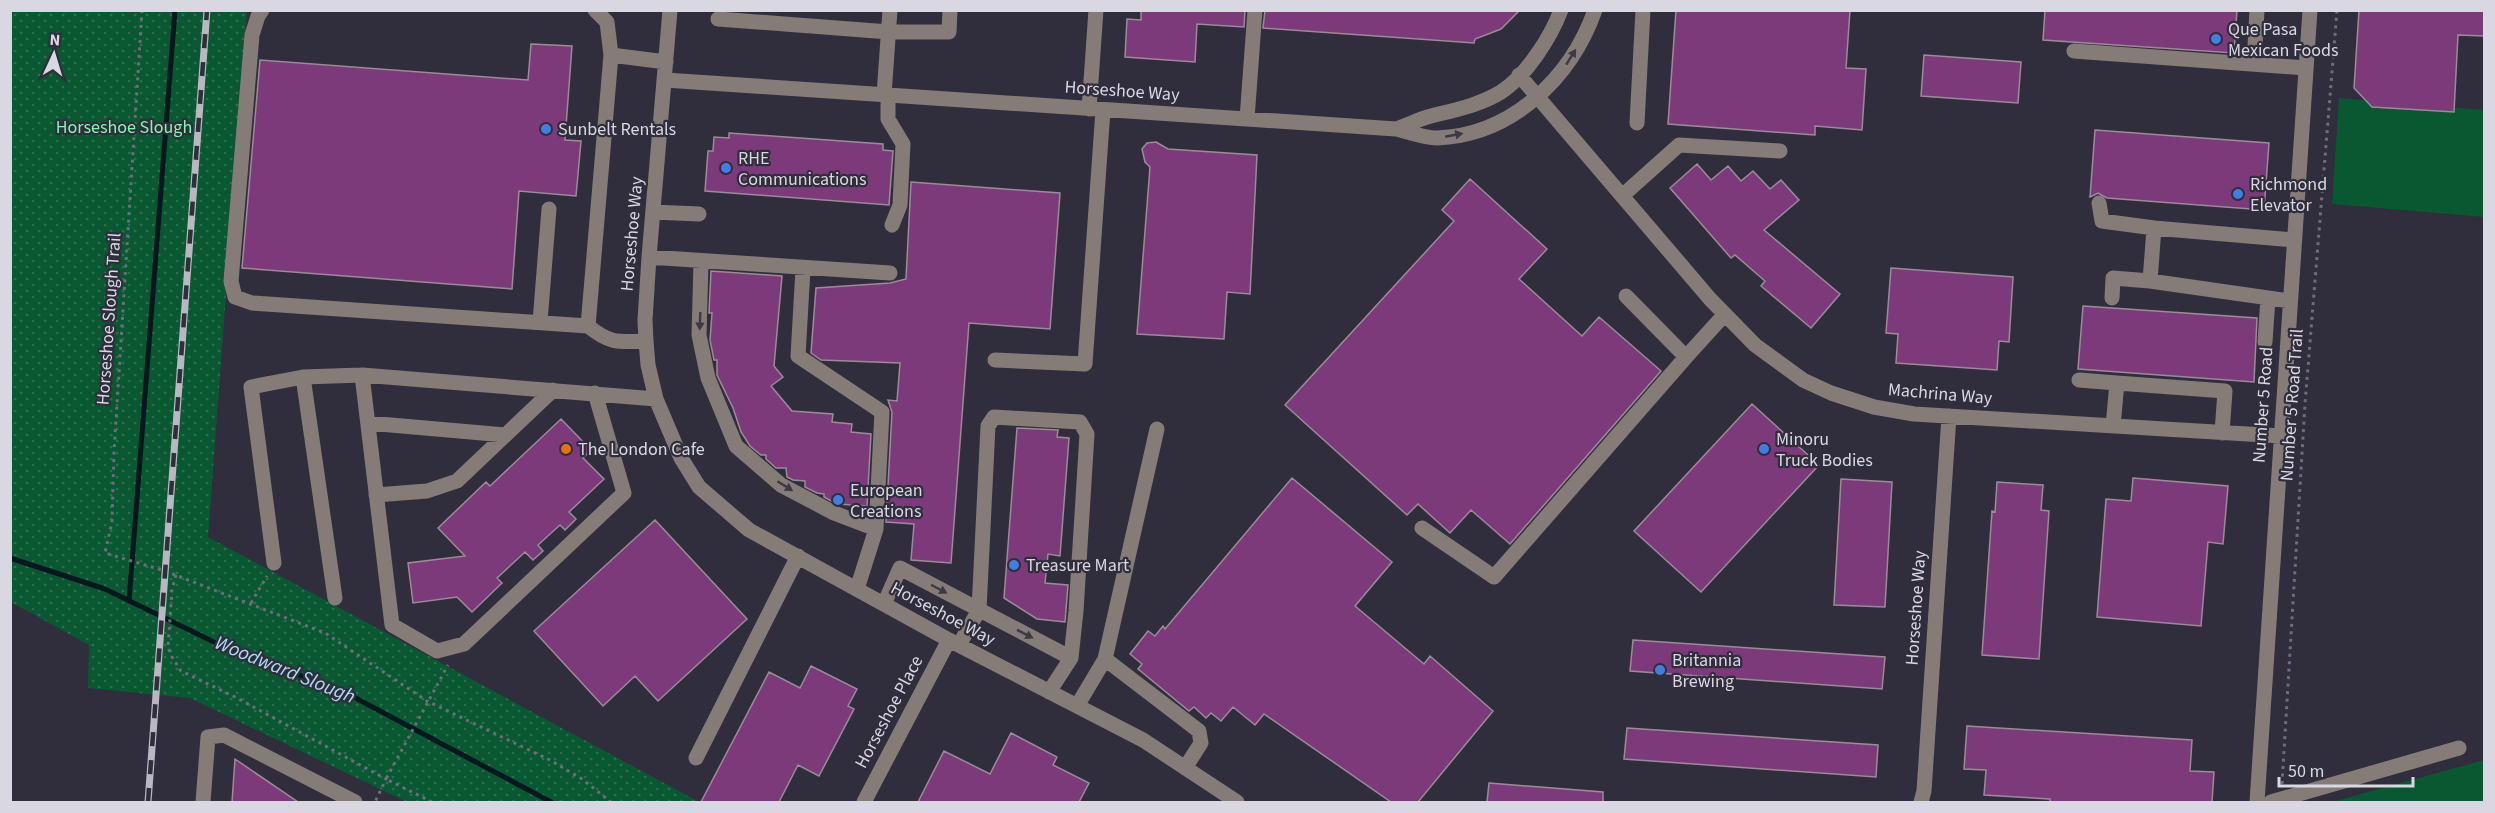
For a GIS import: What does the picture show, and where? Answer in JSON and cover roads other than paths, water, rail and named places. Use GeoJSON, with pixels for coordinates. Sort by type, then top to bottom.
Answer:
{"type":"FeatureCollection","features":[{"type":"Feature","properties":{"kind":"street"},"geometry":{"type":"LineString","coordinates":[[262,10],[252,35],[231,281],[235,297],[252,303],[588,326],[604,339],[623,342],[646,341]]}},
{"type":"Feature","properties":{"kind":"street"},"geometry":{"type":"LineString","coordinates":[[588,326],[611,55],[607,22],[595,10]]}},
{"type":"Feature","properties":{"kind":"street"},"geometry":{"type":"LineString","coordinates":[[665,80],[670,10]]}},
{"type":"Feature","properties":{"kind":"street"},"geometry":{"type":"LineString","coordinates":[[890,10],[886,95],[888,119],[903,144],[900,205],[892,225]]}},
{"type":"Feature","properties":{"kind":"street"},"geometry":{"type":"LineString","coordinates":[[718,19],[888,32],[949,32],[950,10]]}},
{"type":"Feature","properties":{"kind":"street"},"geometry":{"type":"LineString","coordinates":[[995,360],[1085,364],[1096,109],[1096,10]]}},
{"type":"Feature","properties":{"kind":"street"},"geometry":{"type":"LineString","coordinates":[[1247,120],[1255,10]]}},
{"type":"Feature","properties":{"kind":"street","name":"Horseshoe Way"},"geometry":{"type":"LineString","coordinates":[[1396,129],[1429,116],[1458,110],[1503,91],[1540,49],[1556,25],[1561,10]]}},
{"type":"Feature","properties":{"kind":"street","name":"Horseshoe Way"},"geometry":{"type":"LineString","coordinates":[[1237,802],[1143,740],[954,642],[749,530],[699,487],[681,458],[656,399],[648,365],[645,320],[665,80],[1396,129],[1435,138],[1477,130],[1510,117],[1538,98],[1565,67],[1589,28],[1595,10]]}},
{"type":"Feature","properties":{"kind":"street"},"geometry":{"type":"LineString","coordinates":[[1637,123],[1643,10]]}},
{"type":"Feature","properties":{"kind":"street"},"geometry":{"type":"LineString","coordinates":[[2254,64],[2257,10]]}},
{"type":"Feature","properties":{"kind":"street","name":"Number 5 Road"},"geometry":{"type":"LineString","coordinates":[[2257,802],[2310,10]]}},
{"type":"Feature","properties":{"kind":"street"},"geometry":{"type":"LineString","coordinates":[[2074,51],[2306,68]]}},
{"type":"Feature","properties":{"kind":"street"},"geometry":{"type":"LineString","coordinates":[[611,55],[666,62]]}},
{"type":"Feature","properties":{"kind":"street","name":"Machrina Way"},"geometry":{"type":"LineString","coordinates":[[1519,75],[1725,314],[1762,351],[1803,380],[1874,407],[1914,414],[2280,436]]}},
{"type":"Feature","properties":{"kind":"street"},"geometry":{"type":"LineString","coordinates":[[1622,196],[1679,146],[1780,151]]}},
{"type":"Feature","properties":{"kind":"street"},"geometry":{"type":"LineString","coordinates":[[2099,203],[2102,221],[2154,228],[2294,240]]}},
{"type":"Feature","properties":{"kind":"street"},"geometry":{"type":"LineString","coordinates":[[540,322],[549,209]]}},
{"type":"Feature","properties":{"kind":"street"},"geometry":{"type":"LineString","coordinates":[[653,212],[699,214]]}},
{"type":"Feature","properties":{"kind":"street"},"geometry":{"type":"LineString","coordinates":[[2150,280],[2154,228]]}},
{"type":"Feature","properties":{"kind":"street"},"geometry":{"type":"LineString","coordinates":[[649,257],[890,273]]}},
{"type":"Feature","properties":{"kind":"street"},"geometry":{"type":"LineString","coordinates":[[701,262],[699,335],[708,378],[736,446],[781,485],[834,513],[876,529]]}},
{"type":"Feature","properties":{"kind":"street"},"geometry":{"type":"LineString","coordinates":[[803,269],[798,356],[882,412],[876,529],[857,589]]}},
{"type":"Feature","properties":{"kind":"street"},"geometry":{"type":"LineString","coordinates":[[2112,298],[2113,278],[2150,280],[2290,301]]}},
{"type":"Feature","properties":{"kind":"street"},"geometry":{"type":"LineString","coordinates":[[1626,296],[1686,357]]}},
{"type":"Feature","properties":{"kind":"street"},"geometry":{"type":"LineString","coordinates":[[2265,342],[2268,298]]}},
{"type":"Feature","properties":{"kind":"street"},"geometry":{"type":"LineString","coordinates":[[1422,528],[1494,577],[1725,314]]}},
{"type":"Feature","properties":{"kind":"street"},"geometry":{"type":"LineString","coordinates":[[274,563],[251,387],[303,377],[362,375],[656,399]]}},
{"type":"Feature","properties":{"kind":"street"},"geometry":{"type":"LineString","coordinates":[[362,375],[392,625],[437,651],[464,644],[624,493],[595,393]]}},
{"type":"Feature","properties":{"kind":"street"},"geometry":{"type":"LineString","coordinates":[[303,377],[335,598]]}},
{"type":"Feature","properties":{"kind":"street"},"geometry":{"type":"LineString","coordinates":[[2079,380],[2225,391],[2222,433]]}},
{"type":"Feature","properties":{"kind":"street"},"geometry":{"type":"LineString","coordinates":[[2114,426],[2117,383]]}},
{"type":"Feature","properties":{"kind":"street"},"geometry":{"type":"LineString","coordinates":[[376,495],[427,491],[457,481],[553,390]]}},
{"type":"Feature","properties":{"kind":"street","name":"Horseshoe Way"},"geometry":{"type":"LineString","coordinates":[[1921,802],[1949,416]]}},
{"type":"Feature","properties":{"kind":"street"},"geometry":{"type":"LineString","coordinates":[[979,610],[988,426],[994,417],[1080,422],[1087,434],[1071,658],[1049,692]]}},
{"type":"Feature","properties":{"kind":"street"},"geometry":{"type":"LineString","coordinates":[[368,423],[505,435]]}},
{"type":"Feature","properties":{"kind":"street"},"geometry":{"type":"LineString","coordinates":[[1077,706],[1105,658],[1157,429]]}},
{"type":"Feature","properties":{"kind":"street"},"geometry":{"type":"LineString","coordinates":[[696,758],[798,556]]}},
{"type":"Feature","properties":{"kind":"street"},"geometry":{"type":"LineString","coordinates":[[884,604],[900,568],[1071,658]]}},
{"type":"Feature","properties":{"kind":"street","name":"Horseshoe Place"},"geometry":{"type":"LineString","coordinates":[[864,802],[954,642],[979,610]]}},
{"type":"Feature","properties":{"kind":"street"},"geometry":{"type":"LineString","coordinates":[[1105,658],[1199,731],[1201,742],[1185,768]]}},
{"type":"Feature","properties":{"kind":"street"},"geometry":{"type":"LineString","coordinates":[[203,802],[208,737],[224,735],[355,802]]}},
{"type":"Feature","properties":{"kind":"street"},"geometry":{"type":"LineString","coordinates":[[2276,801],[2459,748]]}},
{"type":"Feature","properties":{"kind":"waterway"},"geometry":{"type":"LineString","coordinates":[[129,601],[175,10]]}},
{"type":"Feature","properties":{"kind":"waterway","name":"Woodward Slough"},"geometry":{"type":"LineString","coordinates":[[10,558],[105,589],[216,643],[350,695],[551,802]]}},
{"type":"Feature","properties":{"kind":"railway"},"geometry":{"type":"LineString","coordinates":[[148,802],[207,10]]}},
{"type":"Feature","properties":{"kind":"place","name":"Que Pasa Mexican Foods"},"geometry":{"type":"Point","coordinates":[2216,39]}},
{"type":"Feature","properties":{"kind":"place","name":"Sunbelt Rentals"},"geometry":{"type":"Point","coordinates":[546,129]}},
{"type":"Feature","properties":{"kind":"place","name":"RHE Communications"},"geometry":{"type":"Point","coordinates":[726,168]}},
{"type":"Feature","properties":{"kind":"place","name":"Richmond Elevator"},"geometry":{"type":"Point","coordinates":[2238,194]}},
{"type":"Feature","properties":{"kind":"place","name":"The London Cafe"},"geometry":{"type":"Point","coordinates":[566,449]}},
{"type":"Feature","properties":{"kind":"place","name":"Minoru Truck Bodies"},"geometry":{"type":"Point","coordinates":[1764,449]}},
{"type":"Feature","properties":{"kind":"place","name":"European Creations"},"geometry":{"type":"Point","coordinates":[838,500]}},
{"type":"Feature","properties":{"kind":"place","name":"Treasure Mart"},"geometry":{"type":"Point","coordinates":[1014,565]}},
{"type":"Feature","properties":{"kind":"place","name":"Britannia Brewing"},"geometry":{"type":"Point","coordinates":[1660,670]}},
{"type":"Feature","properties":{"kind":"park label","name":"Horseshoe Slough"},"geometry":{"type":"Point","coordinates":[124,127]}}]}
